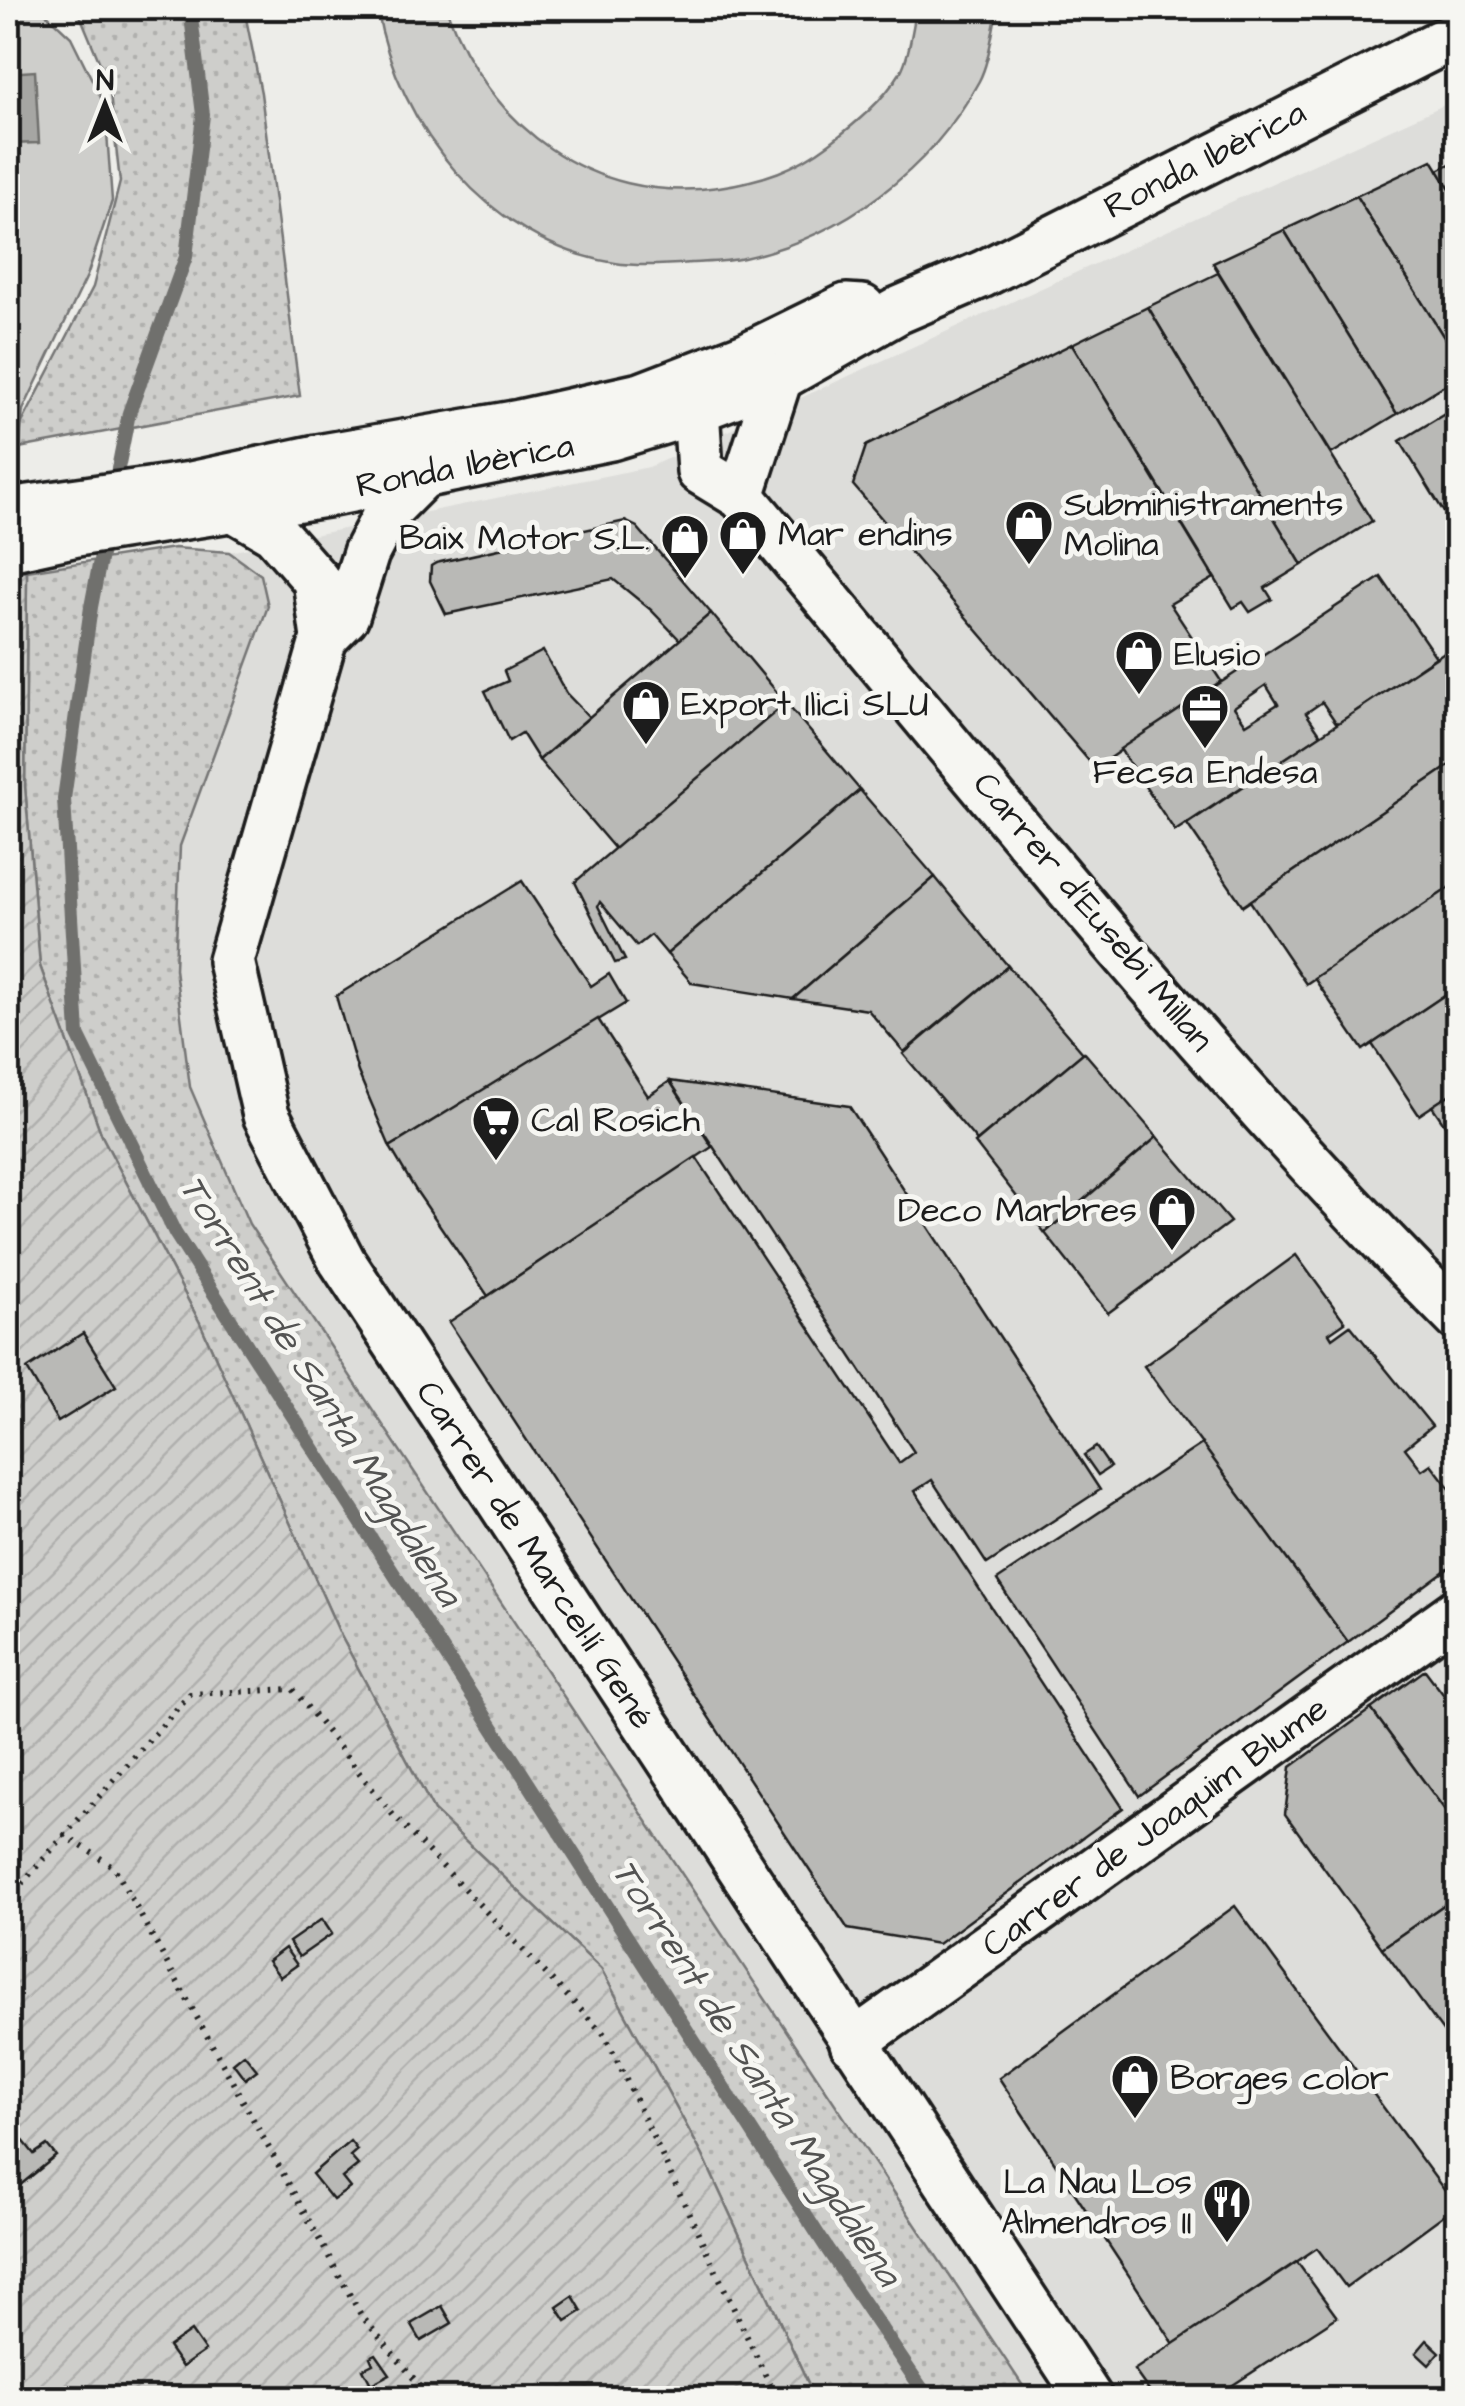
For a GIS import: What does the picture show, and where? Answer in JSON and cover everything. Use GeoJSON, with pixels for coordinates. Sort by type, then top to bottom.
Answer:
{"type":"FeatureCollection","features":[{"type":"Feature","properties":{"kind":"street","name":"Ronda Ibèrica"},"geometry":{"type":"LineString","coordinates":[[23,527],[151,507],[317,458],[520,423],[641,396],[780,378],[899,310],[983,274],[1458,34]]}},
{"type":"Feature","properties":{"kind":"street","name":"Ronda Ibèrica"},"geometry":{"type":"LineString","coordinates":[[151,507],[233,508],[611,437],[846,307],[899,310]]}},
{"type":"Feature","properties":{"kind":"street"},"geometry":{"type":"LineString","coordinates":[[740,496],[780,378]]}},
{"type":"Feature","properties":{"kind":"street"},"geometry":{"type":"LineString","coordinates":[[700,471],[702,390]]}},
{"type":"Feature","properties":{"kind":"street","name":"Carrer d'Eusebi Millan"},"geometry":{"type":"LineString","coordinates":[[611,437],[677,466],[700,471],[740,496],[1166,1002],[1388,1247],[1458,1318]]}},
{"type":"Feature","properties":{"kind":"street"},"geometry":{"type":"LineString","coordinates":[[324,638],[346,616],[366,553],[389,509],[424,474]]}},
{"type":"Feature","properties":{"kind":"street"},"geometry":{"type":"LineString","coordinates":[[233,508],[274,532],[316,580],[324,638]]}},
{"type":"Feature","properties":{"kind":"street","name":"Carrer de Marcel·lí Gené"},"geometry":{"type":"LineString","coordinates":[[324,638],[231,961],[266,1115],[342,1260],[1089,2398]]}},
{"type":"Feature","properties":{"kind":"street","name":"Carrer de Joaquim Blume"},"geometry":{"type":"LineString","coordinates":[[853,2043],[1458,1611]]}},
{"type":"Feature","properties":{"kind":"path"},"geometry":{"type":"LineString","coordinates":[[8,1899],[190,1694],[293,1688],[393,1815],[605,2035],[776,2398]]}},
{"type":"Feature","properties":{"kind":"path"},"geometry":{"type":"LineString","coordinates":[[64,1835],[114,1867],[361,2315],[430,2398]]}},
{"type":"Feature","properties":{"kind":"shaded area"},"geometry":{"type":"Polygon","coordinates":[[[8,8],[40,8],[71,37],[105,106],[112,201],[87,276],[23,410],[17,468],[8,469],[8,8]]]}},
{"type":"Feature","properties":{"kind":"shaded area"},"geometry":{"type":"Polygon","coordinates":[[[77,8],[244,8],[261,93],[300,396],[8,450],[93,287],[120,182],[109,85],[77,8]]]}},
{"type":"Feature","properties":{"kind":"shaded area"},"geometry":{"type":"Polygon","coordinates":[[[377,8],[446,8],[465,50],[489,88],[517,121],[550,148],[587,169],[628,183],[672,189],[719,187],[764,177],[791,167],[830,143],[877,102],[900,73],[917,8],[998,8],[983,73],[959,113],[936,143],[880,195],[849,216],[780,248],[731,260],[643,265],[615,263],[570,251],[528,232],[490,205],[457,173],[405,96],[388,53],[377,8]]]}},
{"type":"Feature","properties":{"kind":"shaded area"},"geometry":{"type":"Polygon","coordinates":[[[35,71],[39,143],[8,144],[8,73],[35,71]]]}},
{"type":"Feature","properties":{"kind":"shaded area"},"geometry":{"type":"Polygon","coordinates":[[[1457,99],[1457,2398],[1031,2398],[249,1224],[190,1087],[175,969],[180,846],[268,606],[261,575],[229,552],[649,467],[1457,99]]]}},
{"type":"Feature","properties":{"kind":"shaded area"},"geometry":{"type":"Polygon","coordinates":[[[174,548],[229,552],[261,575],[268,606],[180,846],[175,969],[190,1087],[249,1224],[1031,2398],[815,2398],[703,2156],[601,1969],[434,1811],[341,1636],[200,1323],[102,1136],[40,966],[25,786],[27,571],[174,548]]]}},
{"type":"Feature","properties":{"kind":"shaded area"},"geometry":{"type":"Polygon","coordinates":[[[27,571],[25,786],[40,966],[102,1136],[200,1323],[341,1636],[434,1811],[601,1969],[703,2156],[815,2398],[8,2398],[8,575],[27,571]]]}},
{"type":"Feature","properties":{"kind":"building"},"geometry":{"type":"Polygon","coordinates":[[[1432,160],[1458,202],[1458,360],[1356,196],[1432,160]]]}},
{"type":"Feature","properties":{"kind":"building"},"geometry":{"type":"Polygon","coordinates":[[[1458,160],[1458,202],[1438,170],[1458,160]]]}},
{"type":"Feature","properties":{"kind":"building"},"geometry":{"type":"Polygon","coordinates":[[[1356,196],[1458,360],[1458,377],[1397,414],[1284,230],[1356,196]]]}},
{"type":"Feature","properties":{"kind":"building"},"geometry":{"type":"Polygon","coordinates":[[[1284,230],[1397,414],[1331,454],[1213,263],[1284,230]]]}},
{"type":"Feature","properties":{"kind":"building"},"geometry":{"type":"Polygon","coordinates":[[[1218,273],[1372,521],[1302,565],[1148,307],[1218,273]]]}},
{"type":"Feature","properties":{"kind":"building"},"geometry":{"type":"Polygon","coordinates":[[[1148,307],[1302,565],[1265,588],[1272,599],[1250,612],[1243,602],[1233,608],[1072,344],[1148,307]]]}},
{"type":"Feature","properties":{"kind":"building"},"geometry":{"type":"Polygon","coordinates":[[[1072,344],[1214,578],[1170,604],[1221,681],[1095,768],[853,485],[866,446],[1072,344]]]}},
{"type":"Feature","properties":{"kind":"building"},"geometry":{"type":"Polygon","coordinates":[[[1458,406],[1458,506],[1445,514],[1400,441],[1458,406]]]}},
{"type":"Feature","properties":{"kind":"building"},"geometry":{"type":"Polygon","coordinates":[[[625,521],[637,527],[711,613],[680,640],[613,579],[446,614],[430,581],[431,566],[436,563],[625,521]]]}},
{"type":"Feature","properties":{"kind":"building"},"geometry":{"type":"Polygon","coordinates":[[[1381,577],[1436,657],[1337,724],[1322,702],[1306,713],[1321,735],[1175,831],[1120,749],[1381,577]],[[1266,685],[1234,707],[1246,724],[1278,704],[1266,685]]]}},
{"type":"Feature","properties":{"kind":"building"},"geometry":{"type":"Polygon","coordinates":[[[711,613],[786,703],[615,849],[539,760],[711,613]]]}},
{"type":"Feature","properties":{"kind":"building"},"geometry":{"type":"Polygon","coordinates":[[[1452,647],[1458,656],[1458,760],[1243,906],[1187,824],[1452,647]]]}},
{"type":"Feature","properties":{"kind":"building"},"geometry":{"type":"Polygon","coordinates":[[[543,651],[566,693],[589,717],[539,760],[522,733],[509,741],[485,691],[508,681],[504,671],[543,651]]]}},
{"type":"Feature","properties":{"kind":"building"},"geometry":{"type":"Polygon","coordinates":[[[786,703],[860,790],[667,954],[651,935],[637,946],[600,902],[598,906],[625,960],[615,963],[575,882],[786,703]]]}},
{"type":"Feature","properties":{"kind":"building"},"geometry":{"type":"Polygon","coordinates":[[[1458,760],[1458,882],[1306,984],[1250,901],[1458,760]]]}},
{"type":"Feature","properties":{"kind":"building"},"geometry":{"type":"Polygon","coordinates":[[[860,790],[935,877],[793,999],[692,983],[667,954],[860,790]]]}},
{"type":"Feature","properties":{"kind":"building"},"geometry":{"type":"Polygon","coordinates":[[[935,877],[1008,966],[904,1052],[868,1010],[793,999],[935,877]]]}},
{"type":"Feature","properties":{"kind":"building"},"geometry":{"type":"Polygon","coordinates":[[[522,881],[591,986],[609,974],[626,1003],[390,1147],[358,1072],[336,996],[522,881]]]}},
{"type":"Feature","properties":{"kind":"building"},"geometry":{"type":"Polygon","coordinates":[[[1458,882],[1458,986],[1363,1050],[1314,978],[1458,882]]]}},
{"type":"Feature","properties":{"kind":"building"},"geometry":{"type":"Polygon","coordinates":[[[1008,966],[1083,1053],[977,1141],[903,1054],[1008,966]]]}},
{"type":"Feature","properties":{"kind":"building"},"geometry":{"type":"Polygon","coordinates":[[[1458,986],[1458,1089],[1419,1115],[1372,1044],[1458,986]]]}},
{"type":"Feature","properties":{"kind":"building"},"geometry":{"type":"Polygon","coordinates":[[[598,1019],[648,1096],[670,1081],[712,1147],[488,1296],[390,1147],[598,1019]]]}},
{"type":"Feature","properties":{"kind":"building"},"geometry":{"type":"Polygon","coordinates":[[[1084,1052],[1157,1137],[1045,1233],[975,1143],[1084,1052]]]}},
{"type":"Feature","properties":{"kind":"building"},"geometry":{"type":"Polygon","coordinates":[[[670,1081],[849,1106],[1100,1490],[987,1564],[932,1480],[915,1491],[1123,1808],[938,1944],[848,1929],[449,1322],[696,1157],[899,1463],[914,1452],[670,1081]]]}},
{"type":"Feature","properties":{"kind":"building"},"geometry":{"type":"Polygon","coordinates":[[[1458,1089],[1458,1144],[1432,1106],[1458,1089]]]}},
{"type":"Feature","properties":{"kind":"building"},"geometry":{"type":"Polygon","coordinates":[[[1157,1137],[1230,1222],[1108,1313],[1045,1233],[1157,1137]]]}},
{"type":"Feature","properties":{"kind":"building"},"geometry":{"type":"Polygon","coordinates":[[[1296,1255],[1345,1322],[1329,1333],[1332,1338],[1350,1325],[1432,1426],[1405,1448],[1422,1470],[1431,1464],[1458,1499],[1458,1561],[1348,1642],[1144,1366],[1296,1255]]]}},
{"type":"Feature","properties":{"kind":"building"},"geometry":{"type":"Polygon","coordinates":[[[83,1333],[116,1386],[58,1422],[27,1369],[83,1333]]]}},
{"type":"Feature","properties":{"kind":"building"},"geometry":{"type":"Polygon","coordinates":[[[1202,1444],[1348,1642],[1139,1796],[997,1580],[1202,1444]]]}},
{"type":"Feature","properties":{"kind":"building"},"geometry":{"type":"Polygon","coordinates":[[[1096,1447],[1110,1467],[1098,1475],[1084,1455],[1096,1447]]]}},
{"type":"Feature","properties":{"kind":"building"},"geometry":{"type":"Polygon","coordinates":[[[1425,1670],[1458,1714],[1458,1828],[1371,1709],[1425,1670]]]}},
{"type":"Feature","properties":{"kind":"building"},"geometry":{"type":"Polygon","coordinates":[[[1371,1709],[1458,1828],[1458,1895],[1382,1948],[1285,1814],[1291,1767],[1371,1709]]]}},
{"type":"Feature","properties":{"kind":"building"},"geometry":{"type":"Polygon","coordinates":[[[1458,1895],[1458,2052],[1382,1948],[1458,1895]]]}},
{"type":"Feature","properties":{"kind":"building"},"geometry":{"type":"Polygon","coordinates":[[[1235,1906],[1456,2206],[1346,2287],[1317,2248],[1174,2344],[999,2078],[1235,1906]]]}},
{"type":"Feature","properties":{"kind":"building"},"geometry":{"type":"Polygon","coordinates":[[[322,1919],[332,1934],[299,1957],[289,1942],[322,1919]]]}},
{"type":"Feature","properties":{"kind":"building"},"geometry":{"type":"Polygon","coordinates":[[[285,1948],[297,1965],[280,1977],[268,1961],[285,1948]]]}},
{"type":"Feature","properties":{"kind":"building"},"geometry":{"type":"Polygon","coordinates":[[[244,2054],[257,2070],[245,2079],[233,2063],[244,2054]]]}},
{"type":"Feature","properties":{"kind":"building"},"geometry":{"type":"Polygon","coordinates":[[[22,2139],[34,2154],[47,2145],[56,2156],[8,2195],[8,2150],[22,2139]]]}},
{"type":"Feature","properties":{"kind":"building"},"geometry":{"type":"Polygon","coordinates":[[[350,2141],[357,2150],[350,2156],[358,2165],[342,2178],[350,2188],[333,2200],[312,2174],[350,2141]]]}},
{"type":"Feature","properties":{"kind":"building"},"geometry":{"type":"Polygon","coordinates":[[[1297,2262],[1337,2317],[1213,2398],[1154,2398],[1134,2370],[1297,2262]]]}},
{"type":"Feature","properties":{"kind":"building"},"geometry":{"type":"Polygon","coordinates":[[[573,2296],[582,2311],[566,2321],[557,2307],[573,2296]]]}},
{"type":"Feature","properties":{"kind":"building"},"geometry":{"type":"Polygon","coordinates":[[[442,2306],[452,2323],[421,2341],[411,2324],[442,2306]]]}},
{"type":"Feature","properties":{"kind":"building"},"geometry":{"type":"Polygon","coordinates":[[[191,2331],[205,2351],[182,2367],[168,2347],[191,2331]]]}},
{"type":"Feature","properties":{"kind":"building"},"geometry":{"type":"Polygon","coordinates":[[[1427,2340],[1440,2352],[1429,2365],[1416,2353],[1427,2340]]]}},
{"type":"Feature","properties":{"kind":"building"},"geometry":{"type":"Polygon","coordinates":[[[376,2354],[390,2374],[371,2384],[363,2369],[373,2364],[370,2357],[376,2354]]]}},
{"type":"Feature","properties":{"kind":"waterway","name":"Torrent de Santa Magdalena"},"geometry":{"type":"LineString","coordinates":[[114,489],[129,413],[186,257],[203,115],[190,8]]}},
{"type":"Feature","properties":{"kind":"waterway","name":"Torrent de Santa Magdalena"},"geometry":{"type":"LineString","coordinates":[[105,534],[64,799],[78,1035],[175,1233],[828,2250],[928,2398]]}},
{"type":"Feature","properties":{"kind":"place","name":"Subministraments Molina"},"geometry":{"type":"Point","coordinates":[1029,566]}},
{"type":"Feature","properties":{"kind":"place","name":"Mar endins"},"geometry":{"type":"Point","coordinates":[743,576]}},
{"type":"Feature","properties":{"kind":"place","name":"Baix Motor S.L."},"geometry":{"type":"Point","coordinates":[685,580]}},
{"type":"Feature","properties":{"kind":"place","name":"Elusio"},"geometry":{"type":"Point","coordinates":[1139,696]}},
{"type":"Feature","properties":{"kind":"place","name":"Export Ilici SLU"},"geometry":{"type":"Point","coordinates":[646,746]}},
{"type":"Feature","properties":{"kind":"place","name":"Fecsa Endesa"},"geometry":{"type":"Point","coordinates":[1205,750]}},
{"type":"Feature","properties":{"kind":"place","name":"Cal Rosich"},"geometry":{"type":"Point","coordinates":[496,1162]}},
{"type":"Feature","properties":{"kind":"place","name":"Deco Marbres"},"geometry":{"type":"Point","coordinates":[1172,1252]}},
{"type":"Feature","properties":{"kind":"place","name":"Borges color"},"geometry":{"type":"Point","coordinates":[1135,2120]}},
{"type":"Feature","properties":{"kind":"place","name":"La Nau Los Almendros II"},"geometry":{"type":"Point","coordinates":[1227,2244]}}]}
